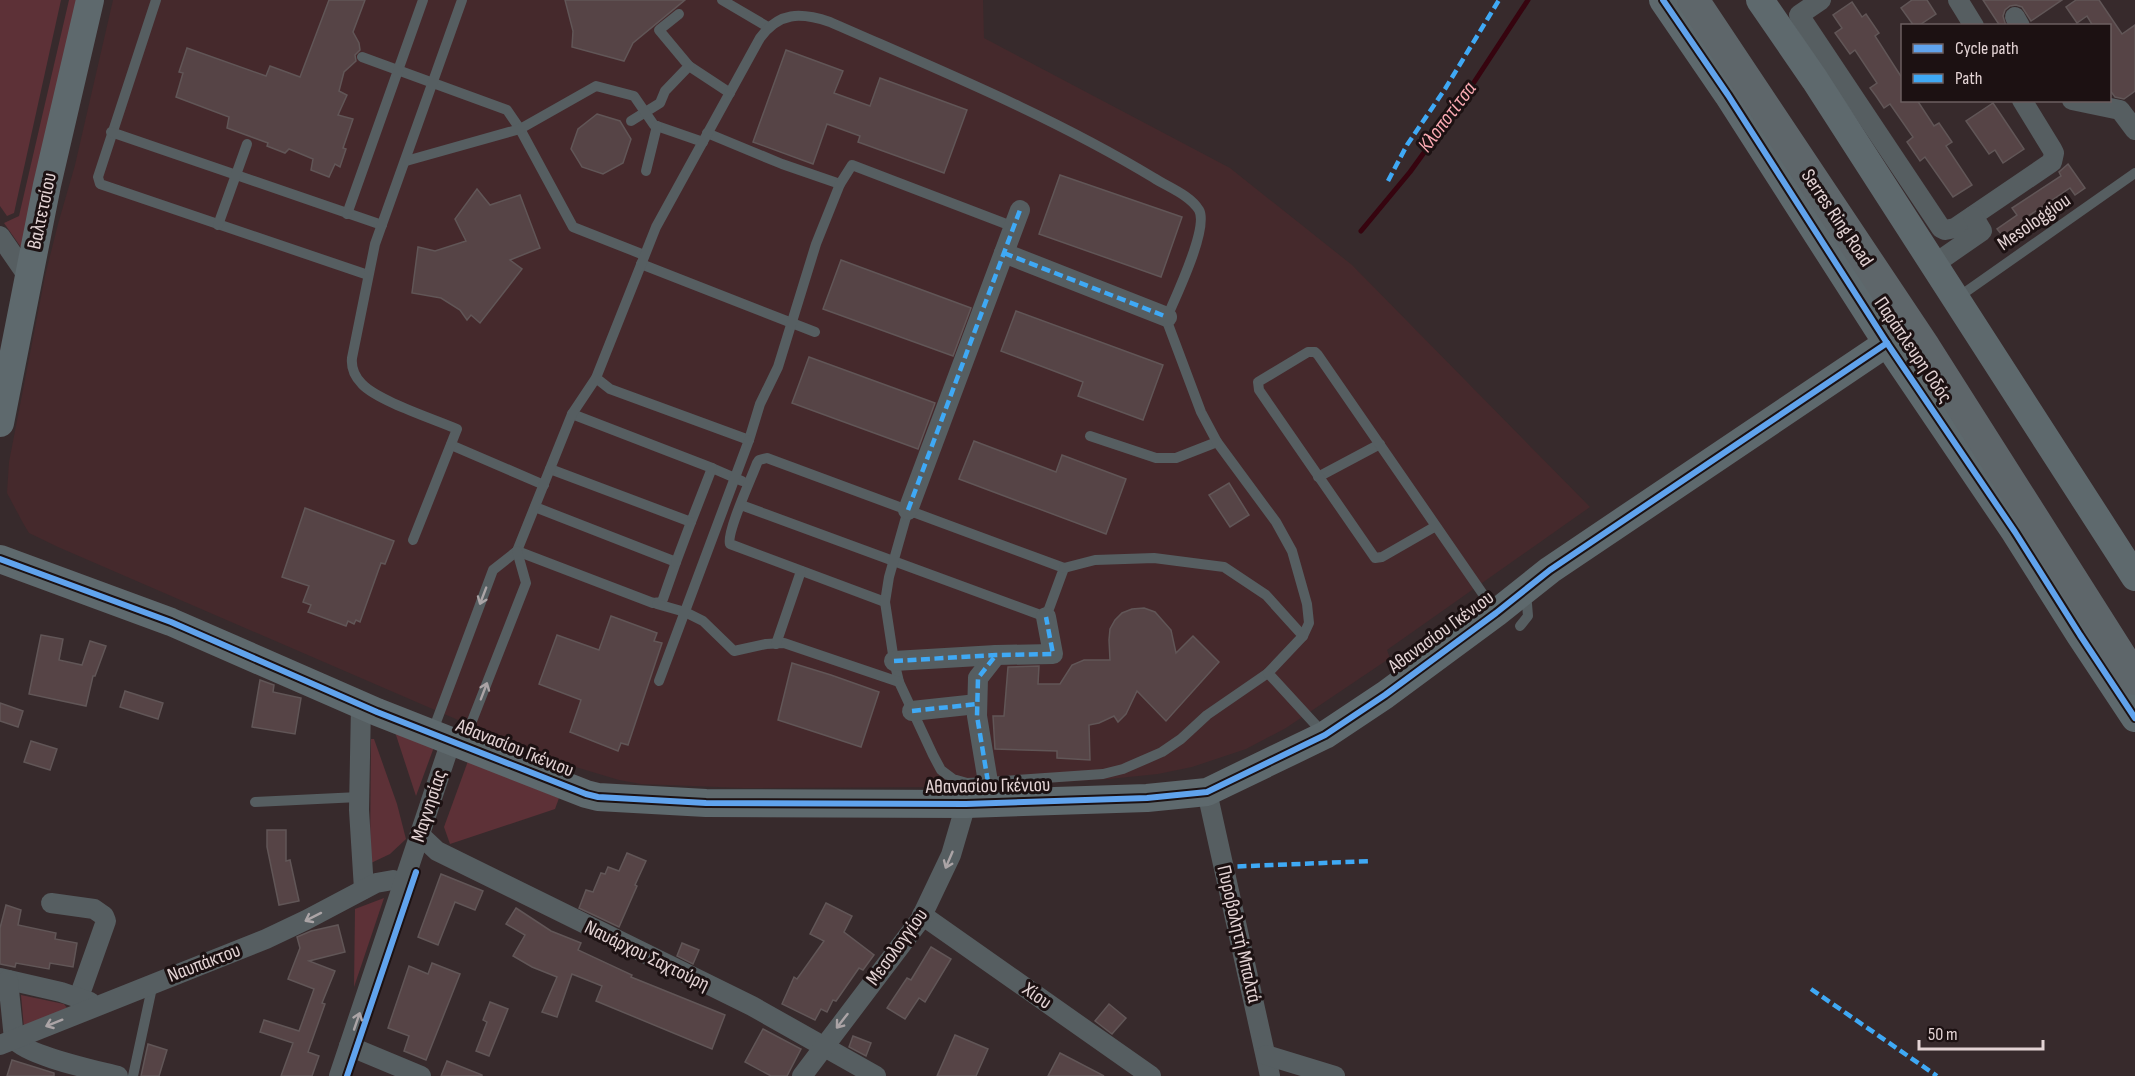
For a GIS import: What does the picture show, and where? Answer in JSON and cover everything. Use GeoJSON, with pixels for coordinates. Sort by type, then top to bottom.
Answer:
{"type":"FeatureCollection","features":[{"type":"Feature","properties":{"kind":"main road","name":"Serres Ring Road"},"geometry":{"type":"LineString","coordinates":[[1693,0],[1925,348],[2135,679]]}},
{"type":"Feature","properties":{"kind":"street","name":"Βαλτετσίου"},"geometry":{"type":"LineString","coordinates":[[0,423],[47,185],[90,0]]}},
{"type":"Feature","properties":{"kind":"street","name":"Παράπλευρη Οδός"},"geometry":{"type":"LineString","coordinates":[[1663,0],[1728,95],[1887,343],[2015,532],[2135,718]]}},
{"type":"Feature","properties":{"kind":"street"},"geometry":{"type":"LineString","coordinates":[[1760,0],[1789,15],[1937,225],[1945,230],[1950,230],[1973,216],[2052,162],[2054,158],[2052,148],[2023,102]]}},
{"type":"Feature","properties":{"kind":"street"},"geometry":{"type":"LineString","coordinates":[[1789,15],[1821,0]]}},
{"type":"Feature","properties":{"kind":"street"},"geometry":{"type":"LineString","coordinates":[[1958,0],[1973,24]]}},
{"type":"Feature","properties":{"kind":"street"},"geometry":{"type":"LineString","coordinates":[[1789,15],[1815,80],[2135,577]]}},
{"type":"Feature","properties":{"kind":"street"},"geometry":{"type":"LineString","coordinates":[[2082,102],[2120,110],[2135,130]]}},
{"type":"Feature","properties":{"kind":"street"},"geometry":{"type":"LineString","coordinates":[[1933,265],[1982,231],[1973,216]]}},
{"type":"Feature","properties":{"kind":"street"},"geometry":{"type":"LineString","coordinates":[[908,510],[1017,219]]}},
{"type":"Feature","properties":{"kind":"street"},"geometry":{"type":"LineString","coordinates":[[0,236],[29,278]]}},
{"type":"Feature","properties":{"kind":"street"},"geometry":{"type":"LineString","coordinates":[[1004,253],[1167,317]]}},
{"type":"Feature","properties":{"kind":"street","name":"Αθανασίου Γκένιου"},"geometry":{"type":"LineString","coordinates":[[0,559],[171,622],[361,705],[586,794],[615,799],[706,803],[966,804],[1147,798],[1207,792],[1325,735],[1384,694],[1508,619],[1521,594],[1550,570],[1887,343]]}},
{"type":"Feature","properties":{"kind":"street"},"geometry":{"type":"LineString","coordinates":[[894,661],[1053,654],[1046,617]]}},
{"type":"Feature","properties":{"kind":"street"},"geometry":{"type":"LineString","coordinates":[[988,782],[977,716],[978,678],[996,655]]}},
{"type":"Feature","properties":{"kind":"street"},"geometry":{"type":"LineString","coordinates":[[361,705],[359,797],[364,889]]}},
{"type":"Feature","properties":{"kind":"street"},"geometry":{"type":"LineString","coordinates":[[912,711],[977,705]]}},
{"type":"Feature","properties":{"kind":"street","name":"Μαγνησίας"},"geometry":{"type":"LineString","coordinates":[[339,1076],[420,835],[449,740]]}},
{"type":"Feature","properties":{"kind":"street","name":"Πυροβολητή Μπαλτά"},"geometry":{"type":"LineString","coordinates":[[1207,792],[1270,1076]]}},
{"type":"Feature","properties":{"kind":"street","name":"Μεσολογγίου"},"geometry":{"type":"LineString","coordinates":[[802,1076],[823,1045],[899,950],[922,915],[951,855],[966,804]]}},
{"type":"Feature","properties":{"kind":"street","name":"Ναυάρχου Σαχτούρη"},"geometry":{"type":"LineString","coordinates":[[420,835],[437,851],[752,1006],[876,1076]]}},
{"type":"Feature","properties":{"kind":"street","name":"Ναυπάκτου"},"geometry":{"type":"LineString","coordinates":[[7,1042],[266,939],[364,889],[389,880],[397,880],[403,885]]}},
{"type":"Feature","properties":{"kind":"street"},"geometry":{"type":"LineString","coordinates":[[51,903],[94,909],[104,916],[104,928],[78,997]]}},
{"type":"Feature","properties":{"kind":"street","name":"Χίου"},"geometry":{"type":"LineString","coordinates":[[922,915],[1151,1076]]}},
{"type":"Feature","properties":{"kind":"street"},"geometry":{"type":"LineString","coordinates":[[98,1005],[78,997],[4,979],[7,1042],[118,1076]]}},
{"type":"Feature","properties":{"kind":"street"},"geometry":{"type":"LineString","coordinates":[[349,1046],[421,1076]]}},
{"type":"Feature","properties":{"kind":"street"},"geometry":{"type":"LineString","coordinates":[[1266,1055],[1335,1076]]}},
{"type":"Feature","properties":{"kind":"lane"},"geometry":{"type":"LineString","coordinates":[[156,0],[111,132],[98,177],[100,184],[368,275]]}},
{"type":"Feature","properties":{"kind":"lane"},"geometry":{"type":"LineString","coordinates":[[347,214],[423,0]]}},
{"type":"Feature","properties":{"kind":"lane"},"geometry":{"type":"LineString","coordinates":[[413,540],[457,429],[378,396],[362,384],[351,367],[368,275],[382,225],[462,0]]}},
{"type":"Feature","properties":{"kind":"lane"},"geometry":{"type":"LineString","coordinates":[[722,0],[768,27]]}},
{"type":"Feature","properties":{"kind":"lane"},"geometry":{"type":"LineString","coordinates":[[679,14],[659,30],[689,66],[730,93]]}},
{"type":"Feature","properties":{"kind":"lane"},"geometry":{"type":"LineString","coordinates":[[449,740],[493,570],[517,551],[572,414],[596,378],[656,227],[768,27],[787,16],[810,16],[830,22],[1005,100],[1122,158],[1185,196],[1198,209],[1202,220],[1199,236],[1167,317],[1201,412],[1218,442],[1276,522],[1292,551],[1307,604],[1309,623],[1303,636],[1268,673],[1208,715],[1162,752],[1123,769],[1103,774],[967,783],[953,779],[941,770],[899,682],[894,661],[885,602],[908,510]]}},
{"type":"Feature","properties":{"kind":"lane"},"geometry":{"type":"LineString","coordinates":[[362,57],[507,110],[520,129],[573,227],[642,260],[815,332]]}},
{"type":"Feature","properties":{"kind":"lane"},"geometry":{"type":"LineString","coordinates":[[631,121],[660,104],[665,91],[689,66]]}},
{"type":"Feature","properties":{"kind":"lane"},"geometry":{"type":"LineString","coordinates":[[406,162],[520,129],[596,86],[634,96],[654,125],[705,138],[840,184]]}},
{"type":"Feature","properties":{"kind":"lane"},"geometry":{"type":"LineString","coordinates":[[646,171],[657,126]]}},
{"type":"Feature","properties":{"kind":"lane"},"geometry":{"type":"LineString","coordinates":[[111,132],[382,225]]}},
{"type":"Feature","properties":{"kind":"lane"},"geometry":{"type":"LineString","coordinates":[[218,225],[247,144]]}},
{"type":"Feature","properties":{"kind":"lane"},"geometry":{"type":"LineString","coordinates":[[658,681],[735,479],[760,404],[778,367],[816,244],[840,184],[852,165],[1017,219]]}},
{"type":"Feature","properties":{"kind":"lane","name":"Mesologgiou"},"geometry":{"type":"LineString","coordinates":[[1955,299],[2135,173]]}},
{"type":"Feature","properties":{"kind":"lane"},"geometry":{"type":"LineString","coordinates":[[1436,525],[1382,558],[1375,558],[1257,386],[1261,379],[1308,352],[1315,352],[1436,525],[1508,619]]}},
{"type":"Feature","properties":{"kind":"lane"},"geometry":{"type":"LineString","coordinates":[[596,378],[610,390],[749,440]]}},
{"type":"Feature","properties":{"kind":"lane"},"geometry":{"type":"LineString","coordinates":[[572,414],[712,468],[749,485]]}},
{"type":"Feature","properties":{"kind":"lane"},"geometry":{"type":"LineString","coordinates":[[1090,436],[1156,458],[1176,458],[1218,442]]}},
{"type":"Feature","properties":{"kind":"lane"},"geometry":{"type":"LineString","coordinates":[[1318,477],[1380,444]]}},
{"type":"Feature","properties":{"kind":"lane"},"geometry":{"type":"LineString","coordinates":[[451,446],[544,484]]}},
{"type":"Feature","properties":{"kind":"lane"},"geometry":{"type":"LineString","coordinates":[[885,602],[730,544],[729,536],[759,460],[767,458],[1064,568],[1095,560],[1154,558],[1224,567],[1266,595],[1303,636]]}},
{"type":"Feature","properties":{"kind":"lane"},"geometry":{"type":"LineString","coordinates":[[657,604],[663,599],[712,468]]}},
{"type":"Feature","properties":{"kind":"lane"},"geometry":{"type":"LineString","coordinates":[[550,469],[691,522]]}},
{"type":"Feature","properties":{"kind":"lane"},"geometry":{"type":"LineString","coordinates":[[741,505],[1046,617],[1064,568]]}},
{"type":"Feature","properties":{"kind":"lane"},"geometry":{"type":"LineString","coordinates":[[535,507],[676,562]]}},
{"type":"Feature","properties":{"kind":"lane"},"geometry":{"type":"LineString","coordinates":[[517,551],[657,604],[685,612],[703,621],[734,651],[784,643],[899,682]]}},
{"type":"Feature","properties":{"kind":"lane"},"geometry":{"type":"LineString","coordinates":[[449,740],[526,583],[517,551]]}},
{"type":"Feature","properties":{"kind":"lane"},"geometry":{"type":"LineString","coordinates":[[776,644],[801,571]]}},
{"type":"Feature","properties":{"kind":"lane"},"geometry":{"type":"LineString","coordinates":[[1268,673],[1325,735]]}},
{"type":"Feature","properties":{"kind":"lane"},"geometry":{"type":"LineString","coordinates":[[255,802],[359,797]]}},
{"type":"Feature","properties":{"kind":"lane"},"geometry":{"type":"LineString","coordinates":[[133,1076],[154,982]]}},
{"type":"Feature","properties":{"kind":"shaded area"},"geometry":{"type":"Polygon","coordinates":[[[0,0],[61,0],[14,213],[7,216],[0,206],[0,0]]]}},
{"type":"Feature","properties":{"kind":"shaded area"},"geometry":{"type":"Polygon","coordinates":[[[69,0],[82,0],[25,253],[4,223],[19,216],[69,0]]]}},
{"type":"Feature","properties":{"kind":"shaded area"},"geometry":{"type":"Polygon","coordinates":[[[113,0],[983,0],[984,38],[1230,168],[1352,265],[1590,507],[1387,650],[1390,658],[1286,728],[1246,749],[1192,767],[1158,774],[1029,784],[954,787],[743,788],[641,784],[569,765],[495,736],[58,547],[29,533],[23,523],[7,493],[9,462],[45,276],[75,165],[113,0]]]}},
{"type":"Feature","properties":{"kind":"shaded area"},"geometry":{"type":"Polygon","coordinates":[[[394,729],[434,747],[416,796],[394,729]]]}},
{"type":"Feature","properties":{"kind":"shaded area"},"geometry":{"type":"Polygon","coordinates":[[[371,739],[374,739],[397,804],[406,839],[390,854],[371,863],[370,862],[371,739]]]}},
{"type":"Feature","properties":{"kind":"shaded area"},"geometry":{"type":"Polygon","coordinates":[[[468,761],[559,798],[555,809],[450,844],[444,827],[468,761]]]}},
{"type":"Feature","properties":{"kind":"shaded area"},"geometry":{"type":"Polygon","coordinates":[[[384,898],[354,987],[355,909],[384,898]]]}},
{"type":"Feature","properties":{"kind":"shaded area"},"geometry":{"type":"Polygon","coordinates":[[[21,995],[64,1004],[67,1008],[24,1028],[21,995]]]}},
{"type":"Feature","properties":{"kind":"building"},"geometry":{"type":"Polygon","coordinates":[[[329,0],[365,0],[353,32],[360,50],[355,55],[356,61],[344,72],[339,91],[347,95],[338,115],[353,119],[343,148],[346,149],[340,167],[335,164],[329,177],[311,170],[313,159],[289,149],[285,153],[267,146],[268,143],[227,128],[229,117],[176,97],[183,73],[179,72],[187,48],[266,76],[270,66],[300,77],[329,0]]]}},
{"type":"Feature","properties":{"kind":"building"},"geometry":{"type":"Polygon","coordinates":[[[565,0],[685,0],[633,43],[624,61],[572,47],[573,31],[565,0]]]}},
{"type":"Feature","properties":{"kind":"building"},"geometry":{"type":"Polygon","coordinates":[[[1912,0],[1927,0],[1936,14],[1921,24],[1913,24],[1901,8],[1912,0]]]}},
{"type":"Feature","properties":{"kind":"building"},"geometry":{"type":"Polygon","coordinates":[[[1983,0],[2062,0],[2031,21],[2022,7],[2010,6],[2005,10],[2003,16],[2005,24],[1999,24],[1983,0]]]}},
{"type":"Feature","properties":{"kind":"building"},"geometry":{"type":"Polygon","coordinates":[[[2076,0],[2099,0],[2122,34],[2135,25],[2135,91],[2124,99],[2115,97],[2111,92],[2111,24],[2092,24],[2087,16],[2077,23],[2066,7],[2076,0]]]}},
{"type":"Feature","properties":{"kind":"building"},"geometry":{"type":"Polygon","coordinates":[[[1852,2],[1862,17],[1866,14],[1879,33],[1875,36],[1901,76],[1901,102],[1918,102],[1934,126],[1939,123],[1952,142],[1946,146],[1972,185],[1953,197],[1925,157],[1920,161],[1907,142],[1913,137],[1890,104],[1884,108],[1870,88],[1877,83],[1855,50],[1850,54],[1835,33],[1842,28],[1833,15],[1852,2]]]}},
{"type":"Feature","properties":{"kind":"building"},"geometry":{"type":"Polygon","coordinates":[[[786,50],[843,71],[834,93],[870,106],[880,78],[967,110],[944,173],[858,142],[860,136],[827,124],[813,164],[753,142],[786,50]]]}},
{"type":"Feature","properties":{"kind":"building"},"geometry":{"type":"Polygon","coordinates":[[[1993,103],[2024,149],[2003,163],[1995,150],[1989,154],[1966,121],[1993,103]]]}},
{"type":"Feature","properties":{"kind":"building"},"geometry":{"type":"Polygon","coordinates":[[[597,114],[620,121],[631,139],[623,163],[603,174],[582,167],[571,149],[578,129],[597,114]]]}},
{"type":"Feature","properties":{"kind":"building"},"geometry":{"type":"Polygon","coordinates":[[[2068,164],[2085,188],[2075,195],[2070,188],[2021,221],[2025,228],[2006,240],[1997,229],[2017,215],[2012,208],[2061,176],[2059,172],[2068,164]]]}},
{"type":"Feature","properties":{"kind":"building"},"geometry":{"type":"Polygon","coordinates":[[[1060,175],[1182,217],[1161,277],[1039,234],[1060,175]]]}},
{"type":"Feature","properties":{"kind":"building"},"geometry":{"type":"Polygon","coordinates":[[[477,189],[490,205],[520,195],[540,248],[510,260],[522,269],[480,323],[471,315],[467,320],[460,310],[441,298],[412,293],[418,247],[435,251],[466,241],[455,219],[477,189]]]}},
{"type":"Feature","properties":{"kind":"building"},"geometry":{"type":"Polygon","coordinates":[[[841,260],[971,308],[953,356],[823,309],[841,260]]]}},
{"type":"Feature","properties":{"kind":"building"},"geometry":{"type":"Polygon","coordinates":[[[1016,311],[1163,365],[1143,420],[1078,396],[1083,382],[1001,351],[1016,311]]]}},
{"type":"Feature","properties":{"kind":"building"},"geometry":{"type":"Polygon","coordinates":[[[809,357],[935,403],[918,449],[792,403],[809,357]]]}},
{"type":"Feature","properties":{"kind":"building"},"geometry":{"type":"Polygon","coordinates":[[[974,441],[1056,472],[1062,455],[1126,479],[1106,534],[959,479],[974,441]]]}},
{"type":"Feature","properties":{"kind":"building"},"geometry":{"type":"Polygon","coordinates":[[[1229,483],[1249,515],[1230,527],[1209,495],[1229,483]]]}},
{"type":"Feature","properties":{"kind":"building"},"geometry":{"type":"Polygon","coordinates":[[[305,508],[394,541],[385,564],[381,563],[360,622],[356,620],[354,624],[348,621],[346,626],[308,612],[311,605],[303,602],[309,586],[282,577],[305,508]]]}},
{"type":"Feature","properties":{"kind":"building"},"geometry":{"type":"Polygon","coordinates":[[[1144,608],[1155,612],[1171,630],[1176,653],[1193,636],[1219,662],[1166,721],[1137,691],[1126,714],[1118,722],[1114,716],[1089,725],[1090,760],[1057,758],[1057,751],[995,749],[993,716],[1004,716],[1008,667],[1039,666],[1038,684],[1060,684],[1072,665],[1084,660],[1110,660],[1110,629],[1115,620],[1122,613],[1144,608]]]}},
{"type":"Feature","properties":{"kind":"building"},"geometry":{"type":"Polygon","coordinates":[[[611,616],[657,633],[654,641],[662,643],[628,745],[621,743],[618,751],[570,732],[581,700],[539,684],[557,635],[599,650],[611,616]]]}},
{"type":"Feature","properties":{"kind":"building"},"geometry":{"type":"Polygon","coordinates":[[[41,635],[63,639],[59,660],[82,665],[90,641],[106,646],[95,676],[93,676],[86,706],[29,694],[41,635]]]}},
{"type":"Feature","properties":{"kind":"building"},"geometry":{"type":"Polygon","coordinates":[[[792,663],[879,692],[861,747],[778,720],[792,663]]]}},
{"type":"Feature","properties":{"kind":"building"},"geometry":{"type":"Polygon","coordinates":[[[260,680],[274,685],[273,692],[301,698],[295,734],[252,727],[260,680]]]}},
{"type":"Feature","properties":{"kind":"building"},"geometry":{"type":"Polygon","coordinates":[[[125,691],[163,703],[158,719],[120,707],[125,691]]]}},
{"type":"Feature","properties":{"kind":"building"},"geometry":{"type":"Polygon","coordinates":[[[0,703],[23,711],[18,727],[0,721],[0,703]]]}},
{"type":"Feature","properties":{"kind":"building"},"geometry":{"type":"Polygon","coordinates":[[[31,741],[57,749],[50,770],[24,762],[31,741]]]}},
{"type":"Feature","properties":{"kind":"building"},"geometry":{"type":"Polygon","coordinates":[[[267,830],[286,830],[286,861],[290,860],[299,901],[279,905],[267,847],[267,830]]]}},
{"type":"Feature","properties":{"kind":"building"},"geometry":{"type":"Polygon","coordinates":[[[627,853],[646,861],[619,927],[579,908],[586,890],[593,892],[601,873],[605,874],[608,867],[619,871],[627,853]]]}},
{"type":"Feature","properties":{"kind":"building"},"geometry":{"type":"Polygon","coordinates":[[[441,874],[483,891],[475,910],[455,902],[438,945],[418,937],[441,874]]]}},
{"type":"Feature","properties":{"kind":"building"},"geometry":{"type":"Polygon","coordinates":[[[826,903],[852,916],[844,932],[874,955],[863,970],[859,968],[836,1001],[833,1000],[827,1012],[821,1009],[815,1020],[782,1004],[794,977],[797,979],[824,941],[810,934],[826,903]]]}},
{"type":"Feature","properties":{"kind":"building"},"geometry":{"type":"Polygon","coordinates":[[[6,905],[21,910],[18,925],[56,933],[55,939],[77,943],[73,967],[50,963],[49,969],[16,963],[15,967],[0,964],[0,928],[6,905]]]}},
{"type":"Feature","properties":{"kind":"building"},"geometry":{"type":"Polygon","coordinates":[[[516,908],[551,931],[581,943],[578,950],[632,975],[631,977],[725,1015],[712,1049],[596,1001],[602,986],[572,974],[557,1017],[542,1012],[557,977],[513,956],[525,935],[506,924],[516,908]]]}},
{"type":"Feature","properties":{"kind":"building"},"geometry":{"type":"Polygon","coordinates":[[[338,925],[345,952],[309,961],[335,971],[322,1003],[325,1004],[308,1052],[319,1056],[312,1076],[281,1076],[293,1043],[260,1032],[264,1020],[299,1031],[314,989],[288,979],[300,948],[297,937],[311,931],[338,925]]]}},
{"type":"Feature","properties":{"kind":"building"},"geometry":{"type":"Polygon","coordinates":[[[682,943],[699,950],[693,964],[677,956],[682,943]]]}},
{"type":"Feature","properties":{"kind":"building"},"geometry":{"type":"Polygon","coordinates":[[[931,947],[951,959],[925,1002],[919,998],[905,1019],[887,1008],[907,978],[911,980],[931,947]]]}},
{"type":"Feature","properties":{"kind":"building"},"geometry":{"type":"Polygon","coordinates":[[[432,963],[460,974],[426,1060],[404,1051],[409,1036],[388,1028],[409,966],[428,974],[432,963]]]}},
{"type":"Feature","properties":{"kind":"building"},"geometry":{"type":"Polygon","coordinates":[[[490,1002],[508,1009],[489,1056],[476,1051],[487,1022],[483,1020],[490,1002]]]}},
{"type":"Feature","properties":{"kind":"building"},"geometry":{"type":"Polygon","coordinates":[[[1109,1004],[1126,1018],[1112,1034],[1095,1021],[1109,1004]]]}},
{"type":"Feature","properties":{"kind":"building"},"geometry":{"type":"Polygon","coordinates":[[[763,1029],[801,1049],[787,1076],[771,1076],[745,1062],[763,1029]]]}},
{"type":"Feature","properties":{"kind":"building"},"geometry":{"type":"Polygon","coordinates":[[[955,1035],[988,1049],[976,1076],[937,1076],[955,1035]]]}},
{"type":"Feature","properties":{"kind":"building"},"geometry":{"type":"Polygon","coordinates":[[[853,1036],[871,1043],[866,1056],[849,1047],[853,1036]]]}},
{"type":"Feature","properties":{"kind":"building"},"geometry":{"type":"Polygon","coordinates":[[[148,1044],[167,1050],[159,1076],[141,1076],[148,1044]]]}},
{"type":"Feature","properties":{"kind":"building"},"geometry":{"type":"Polygon","coordinates":[[[1060,1053],[1104,1076],[1048,1076],[1060,1053]]]}},
{"type":"Feature","properties":{"kind":"building"},"geometry":{"type":"Polygon","coordinates":[[[12,1060],[54,1073],[54,1076],[7,1076],[12,1060]]]}},
{"type":"Feature","properties":{"kind":"building"},"geometry":{"type":"Polygon","coordinates":[[[447,1061],[482,1075],[482,1076],[441,1076],[447,1061]]]}},
{"type":"Feature","properties":{"kind":"waterway","name":"Κλοποτίτσα"},"geometry":{"type":"LineString","coordinates":[[1361,231],[1410,172],[1465,96],[1528,0]]}},
{"type":"Feature","properties":{"kind":"marked path"},"geometry":{"type":"LineString","coordinates":[[1388,181],[1407,145],[1445,89],[1499,0]]}},
{"type":"Feature","properties":{"kind":"marked path"},"geometry":{"type":"LineString","coordinates":[[908,510],[1020,210]]}},
{"type":"Feature","properties":{"kind":"marked path"},"geometry":{"type":"LineString","coordinates":[[1004,253],[1167,317]]}},
{"type":"Feature","properties":{"kind":"marked path"},"geometry":{"type":"LineString","coordinates":[[894,661],[1053,654],[1046,617]]}},
{"type":"Feature","properties":{"kind":"marked path"},"geometry":{"type":"LineString","coordinates":[[988,782],[977,716],[978,678],[996,655]]}},
{"type":"Feature","properties":{"kind":"marked path"},"geometry":{"type":"LineString","coordinates":[[912,711],[977,704]]}},
{"type":"Feature","properties":{"kind":"marked path"},"geometry":{"type":"LineString","coordinates":[[1224,867],[1371,861]]}},
{"type":"Feature","properties":{"kind":"marked path"},"geometry":{"type":"LineString","coordinates":[[1811,989],[1937,1076]]}},
{"type":"Feature","properties":{"kind":"cycle path"},"geometry":{"type":"LineString","coordinates":[[1663,0],[1728,95],[1887,343],[2015,532],[2135,718]]}},
{"type":"Feature","properties":{"kind":"cycle path"},"geometry":{"type":"LineString","coordinates":[[0,559],[171,622],[377,712],[598,797],[706,803],[966,804],[1147,798],[1207,792],[1325,735],[1385,695],[1550,570],[1887,343]]}},
{"type":"Feature","properties":{"kind":"cycle path"},"geometry":{"type":"LineString","coordinates":[[347,1076],[416,872]]}}]}
